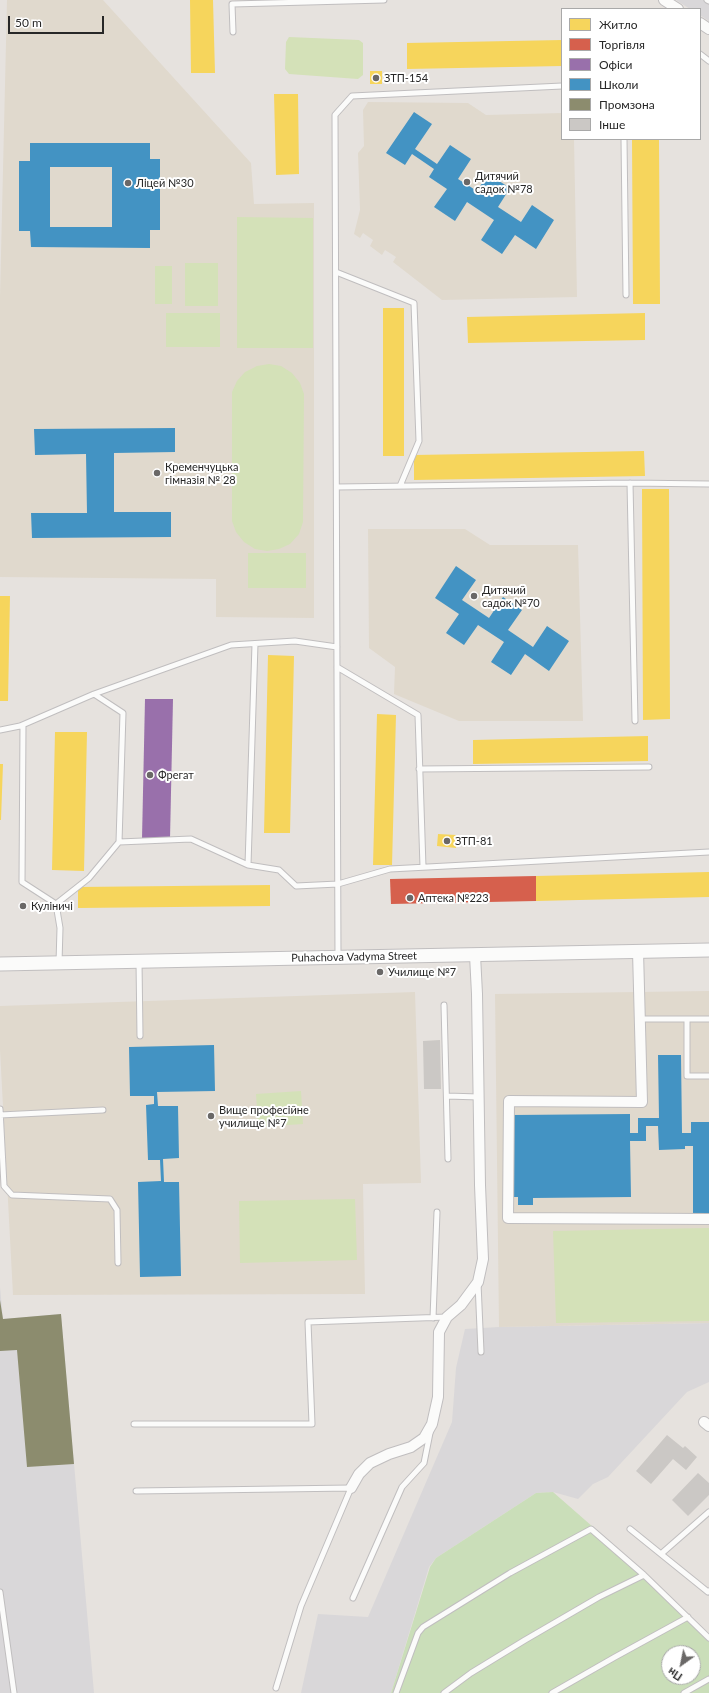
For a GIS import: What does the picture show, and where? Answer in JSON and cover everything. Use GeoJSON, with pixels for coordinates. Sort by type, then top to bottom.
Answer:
{"type":"FeatureCollection","features":[{"type":"Feature","properties":{"kind":"street"},"geometry":{"type":"LineString","coordinates":[[664,0],[676,8]]}},
{"type":"Feature","properties":{"kind":"street","name":"Puhachova Vadyma Street"},"geometry":{"type":"LineString","coordinates":[[0,964],[709,950]]}},
{"type":"Feature","properties":{"kind":"street"},"geometry":{"type":"LineString","coordinates":[[638,952],[642,1102],[509,1101],[508,1218],[709,1219]]}},
{"type":"Feature","properties":{"kind":"street"},"geometry":{"type":"LineString","coordinates":[[351,1488],[359,1474],[370,1463],[389,1454],[412,1447],[424,1438],[432,1424],[438,1397],[439,1332],[447,1317],[461,1305],[478,1282],[483,1259],[475,954]]}},
{"type":"Feature","properties":{"kind":"lane"},"geometry":{"type":"LineString","coordinates":[[233,32],[232,4],[384,0]]}},
{"type":"Feature","properties":{"kind":"lane"},"geometry":{"type":"LineString","coordinates":[[701,55],[709,61]]}},
{"type":"Feature","properties":{"kind":"lane"},"geometry":{"type":"LineString","coordinates":[[338,957],[335,116],[352,96],[561,86]]}},
{"type":"Feature","properties":{"kind":"lane"},"geometry":{"type":"LineString","coordinates":[[624,140],[626,295]]}},
{"type":"Feature","properties":{"kind":"lane"},"geometry":{"type":"LineString","coordinates":[[336,272],[414,303],[419,441],[400,486]]}},
{"type":"Feature","properties":{"kind":"lane"},"geometry":{"type":"LineString","coordinates":[[337,487],[630,483],[709,484]]}},
{"type":"Feature","properties":{"kind":"lane"},"geometry":{"type":"LineString","coordinates":[[630,483],[635,721]]}},
{"type":"Feature","properties":{"kind":"lane"},"geometry":{"type":"LineString","coordinates":[[0,730],[23,725],[94,694],[232,645],[295,641],[337,647]]}},
{"type":"Feature","properties":{"kind":"lane"},"geometry":{"type":"LineString","coordinates":[[248,865],[254,644]]}},
{"type":"Feature","properties":{"kind":"lane"},"geometry":{"type":"LineString","coordinates":[[337,667],[418,715],[422,867]]}},
{"type":"Feature","properties":{"kind":"lane"},"geometry":{"type":"LineString","coordinates":[[56,904],[89,878],[119,842],[123,713],[94,694]]}},
{"type":"Feature","properties":{"kind":"lane"},"geometry":{"type":"LineString","coordinates":[[23,725],[22,882],[56,904],[60,928],[59,963]]}},
{"type":"Feature","properties":{"kind":"lane"},"geometry":{"type":"LineString","coordinates":[[419,769],[649,767]]}},
{"type":"Feature","properties":{"kind":"lane"},"geometry":{"type":"LineString","coordinates":[[119,842],[191,839],[248,865],[279,870],[296,886],[338,884],[390,869],[709,852]]}},
{"type":"Feature","properties":{"kind":"lane"},"geometry":{"type":"LineString","coordinates":[[139,961],[140,1036]]}},
{"type":"Feature","properties":{"kind":"lane"},"geometry":{"type":"LineString","coordinates":[[444,1005],[448,1159]]}},
{"type":"Feature","properties":{"kind":"lane"},"geometry":{"type":"LineString","coordinates":[[640,1019],[709,1020]]}},
{"type":"Feature","properties":{"kind":"lane"},"geometry":{"type":"LineString","coordinates":[[687,1019],[687,1076],[709,1076]]}},
{"type":"Feature","properties":{"kind":"lane"},"geometry":{"type":"LineString","coordinates":[[447,1096],[479,1097]]}},
{"type":"Feature","properties":{"kind":"lane"},"geometry":{"type":"LineString","coordinates":[[0,1109],[4,1186],[12,1195],[110,1199],[117,1210],[118,1263]]}},
{"type":"Feature","properties":{"kind":"lane"},"geometry":{"type":"LineString","coordinates":[[0,1115],[103,1110]]}},
{"type":"Feature","properties":{"kind":"lane"},"geometry":{"type":"LineString","coordinates":[[433,1318],[437,1212]]}},
{"type":"Feature","properties":{"kind":"lane"},"geometry":{"type":"LineString","coordinates":[[478,1282],[481,1352]]}},
{"type":"Feature","properties":{"kind":"lane"},"geometry":{"type":"LineString","coordinates":[[134,1424],[312,1424],[308,1322],[447,1317]]}},
{"type":"Feature","properties":{"kind":"lane"},"geometry":{"type":"LineString","coordinates":[[353,1598],[402,1487],[424,1463],[432,1424]]}},
{"type":"Feature","properties":{"kind":"lane"},"geometry":{"type":"LineString","coordinates":[[136,1491],[351,1488],[301,1606],[276,1688]]}},
{"type":"Feature","properties":{"kind":"lane"},"geometry":{"type":"LineString","coordinates":[[661,1554],[709,1512]]}},
{"type":"Feature","properties":{"kind":"lane"},"geometry":{"type":"LineString","coordinates":[[396,1693],[418,1633],[423,1627],[498,1580],[591,1529],[644,1575],[709,1638]]}},
{"type":"Feature","properties":{"kind":"lane"},"geometry":{"type":"LineString","coordinates":[[630,1529],[708,1592],[709,1591]]}},
{"type":"Feature","properties":{"kind":"lane"},"geometry":{"type":"LineString","coordinates":[[444,1693],[471,1673],[538,1632],[599,1597],[644,1575]]}},
{"type":"Feature","properties":{"kind":"lane"},"geometry":{"type":"LineString","coordinates":[[0,1592],[14,1693]]}},
{"type":"Feature","properties":{"kind":"lane"},"geometry":{"type":"LineString","coordinates":[[552,1693],[608,1660],[688,1617]]}},
{"type":"Feature","properties":{"kind":"lane"},"geometry":{"type":"LineString","coordinates":[[684,1693],[709,1679]]}},
{"type":"Feature","properties":{"kind":"shaded area"},"geometry":{"type":"Polygon","coordinates":[[[7,0],[103,0],[251,163],[254,204],[314,203],[314,618],[216,617],[216,579],[0,577],[0,297],[7,0]]]}},
{"type":"Feature","properties":{"kind":"shaded area"},"geometry":{"type":"Polygon","coordinates":[[[676,0],[709,0],[709,21],[701,16],[701,8],[688,8],[676,0]]]}},
{"type":"Feature","properties":{"kind":"shaded area","name":"Дитячий садок №78"},"geometry":{"type":"Polygon","coordinates":[[[368,102],[468,103],[486,115],[561,113],[561,140],[574,140],[577,297],[442,300],[393,262],[396,257],[385,250],[382,255],[370,246],[373,240],[363,233],[360,238],[354,234],[360,210],[358,153],[364,146],[363,110],[368,102]]]}},
{"type":"Feature","properties":{"kind":"shaded area","name":"Дитячий садок №70"},"geometry":{"type":"Polygon","coordinates":[[[368,529],[465,529],[490,545],[578,545],[583,721],[459,721],[394,694],[395,667],[369,648],[368,529]]]}},
{"type":"Feature","properties":{"kind":"shaded area"},"geometry":{"type":"Polygon","coordinates":[[[709,991],[709,1323],[499,1327],[495,994],[709,991]]]}},
{"type":"Feature","properties":{"kind":"shaded area","name":"Вище професійне училище №7"},"geometry":{"type":"Polygon","coordinates":[[[415,992],[421,1183],[363,1184],[365,1294],[13,1295],[0,1050],[0,1006],[415,992]]]}},
{"type":"Feature","properties":{"kind":"shaded area"},"geometry":{"type":"Polygon","coordinates":[[[0,1287],[3,1319],[61,1314],[94,1693],[0,1693],[0,1287]]]}},
{"type":"Feature","properties":{"kind":"shaded area"},"geometry":{"type":"Polygon","coordinates":[[[709,1323],[709,1382],[687,1392],[608,1477],[593,1484],[578,1499],[553,1492],[536,1493],[436,1558],[429,1567],[391,1693],[301,1693],[318,1614],[368,1617],[452,1422],[456,1368],[465,1329],[709,1323]]]}},
{"type":"Feature","properties":{"kind":"green space"},"geometry":{"type":"Polygon","coordinates":[[[289,37],[359,40],[363,43],[363,75],[358,79],[289,74],[285,69],[286,42],[289,37]]]}},
{"type":"Feature","properties":{"kind":"green space"},"geometry":{"type":"Polygon","coordinates":[[[237,217],[313,218],[313,348],[237,348],[237,217]]]}},
{"type":"Feature","properties":{"kind":"green space"},"geometry":{"type":"Polygon","coordinates":[[[185,263],[218,263],[218,306],[185,306],[185,263]]]}},
{"type":"Feature","properties":{"kind":"green space"},"geometry":{"type":"Polygon","coordinates":[[[155,266],[172,266],[172,304],[155,304],[155,266]]]}},
{"type":"Feature","properties":{"kind":"green space"},"geometry":{"type":"Polygon","coordinates":[[[166,313],[220,313],[220,347],[166,347],[166,313]]]}},
{"type":"Feature","properties":{"kind":"green space"},"geometry":{"type":"Polygon","coordinates":[[[269,364],[281,366],[292,373],[300,383],[304,394],[303,522],[299,534],[290,544],[279,549],[267,551],[255,549],[244,542],[236,532],[232,521],[232,392],[237,381],[245,372],[257,366],[269,364]]]}},
{"type":"Feature","properties":{"kind":"green space"},"geometry":{"type":"Polygon","coordinates":[[[248,553],[306,553],[306,588],[248,588],[248,553]]]}},
{"type":"Feature","properties":{"kind":"green space"},"geometry":{"type":"Polygon","coordinates":[[[301,1091],[303,1124],[258,1127],[256,1094],[301,1091]]]}},
{"type":"Feature","properties":{"kind":"green space"},"geometry":{"type":"Polygon","coordinates":[[[355,1199],[357,1260],[240,1263],[239,1201],[355,1199]]]}},
{"type":"Feature","properties":{"kind":"green space"},"geometry":{"type":"Polygon","coordinates":[[[709,1228],[709,1321],[556,1323],[553,1231],[709,1228]]]}},
{"type":"Feature","properties":{"kind":"green space"},"geometry":{"type":"Polygon","coordinates":[[[553,1492],[709,1634],[709,1693],[391,1693],[430,1567],[436,1558],[536,1493],[553,1492]]]}},
{"type":"Feature","properties":{"kind":"building: Житло"},"geometry":{"type":"Polygon","coordinates":[[[190,0],[213,0],[215,73],[191,73],[190,0]]]}},
{"type":"Feature","properties":{"kind":"building: Житло"},"geometry":{"type":"Polygon","coordinates":[[[561,40],[561,66],[407,69],[407,43],[561,40]]]}},
{"type":"Feature","properties":{"kind":"building: Житло","name":"ЗТП-154"},"geometry":{"type":"Polygon","coordinates":[[[370,71],[382,71],[382,84],[370,84],[370,71]]]}},
{"type":"Feature","properties":{"kind":"building: Житло"},"geometry":{"type":"Polygon","coordinates":[[[274,94],[298,94],[299,174],[276,175],[274,94]]]}},
{"type":"Feature","properties":{"kind":"building: Житло"},"geometry":{"type":"Polygon","coordinates":[[[632,140],[659,140],[660,304],[633,304],[632,140]]]}},
{"type":"Feature","properties":{"kind":"building: Житло"},"geometry":{"type":"Polygon","coordinates":[[[383,308],[404,308],[404,456],[383,456],[383,308]]]}},
{"type":"Feature","properties":{"kind":"building: Житло"},"geometry":{"type":"Polygon","coordinates":[[[645,313],[645,340],[468,343],[467,317],[645,313]]]}},
{"type":"Feature","properties":{"kind":"building: Житло"},"geometry":{"type":"Polygon","coordinates":[[[644,451],[645,476],[414,480],[414,455],[644,451]]]}},
{"type":"Feature","properties":{"kind":"building: Житло"},"geometry":{"type":"Polygon","coordinates":[[[642,489],[669,489],[670,719],[643,720],[642,489]]]}},
{"type":"Feature","properties":{"kind":"building: Житло"},"geometry":{"type":"Polygon","coordinates":[[[0,596],[10,596],[8,701],[0,701],[0,596]]]}},
{"type":"Feature","properties":{"kind":"building: Житло"},"geometry":{"type":"Polygon","coordinates":[[[268,655],[294,656],[290,833],[264,833],[268,655]]]}},
{"type":"Feature","properties":{"kind":"building: Житло"},"geometry":{"type":"Polygon","coordinates":[[[377,714],[396,715],[392,865],[373,865],[377,714]]]}},
{"type":"Feature","properties":{"kind":"building: Житло"},"geometry":{"type":"Polygon","coordinates":[[[55,732],[87,732],[84,871],[52,870],[55,732]]]}},
{"type":"Feature","properties":{"kind":"building: Житло"},"geometry":{"type":"Polygon","coordinates":[[[648,736],[648,761],[473,764],[473,740],[648,736]]]}},
{"type":"Feature","properties":{"kind":"building: Житло"},"geometry":{"type":"Polygon","coordinates":[[[0,764],[3,764],[1,820],[0,820],[0,764]]]}},
{"type":"Feature","properties":{"kind":"building: Житло","name":"ЗТП-81"},"geometry":{"type":"Polygon","coordinates":[[[438,834],[456,835],[456,848],[437,846],[438,834]]]}},
{"type":"Feature","properties":{"kind":"building: Житло"},"geometry":{"type":"Polygon","coordinates":[[[709,872],[709,897],[536,901],[536,876],[709,872]]]}},
{"type":"Feature","properties":{"kind":"building: Житло"},"geometry":{"type":"Polygon","coordinates":[[[270,885],[270,906],[78,908],[78,887],[270,885]]]}},
{"type":"Feature","properties":{"kind":"building: Торгівля"},"geometry":{"type":"Polygon","coordinates":[[[536,876],[536,901],[391,904],[390,879],[536,876]]]}},
{"type":"Feature","properties":{"kind":"building: Офіси"},"geometry":{"type":"Polygon","coordinates":[[[145,699],[173,699],[170,839],[142,839],[145,699]]]}},
{"type":"Feature","properties":{"kind":"building: Школи"},"geometry":{"type":"Polygon","coordinates":[[[414,112],[432,124],[415,149],[437,164],[450,145],[471,159],[458,179],[477,191],[488,174],[510,188],[498,207],[521,222],[532,205],[554,220],[536,249],[515,235],[502,254],[481,240],[494,220],[467,202],[455,221],[434,207],[447,189],[429,177],[434,169],[412,154],[405,165],[386,153],[414,112]]]}},
{"type":"Feature","properties":{"kind":"building: Школи"},"geometry":{"type":"Polygon","coordinates":[[[30,143],[150,143],[150,159],[160,159],[160,230],[150,230],[150,248],[31,247],[30,231],[19,231],[19,161],[30,161],[30,143]],[[50,167],[50,227],[112,227],[112,167],[50,167]]]}},
{"type":"Feature","properties":{"kind":"building: Школи"},"geometry":{"type":"Polygon","coordinates":[[[175,428],[175,452],[114,453],[114,512],[171,512],[171,537],[32,538],[31,513],[87,513],[86,454],[35,455],[34,429],[175,428]]]}},
{"type":"Feature","properties":{"kind":"building: Школи"},"geometry":{"type":"Polygon","coordinates":[[[456,566],[476,580],[462,600],[489,618],[503,597],[522,610],[508,630],[533,647],[547,626],[569,641],[549,671],[525,654],[511,675],[491,662],[504,642],[478,625],[464,645],[446,633],[459,614],[435,598],[456,566]]]}},
{"type":"Feature","properties":{"kind":"building: Школи","name":"Вище професійне училище №7"},"geometry":{"type":"Polygon","coordinates":[[[214,1045],[215,1091],[157,1092],[158,1106],[178,1106],[179,1158],[163,1159],[164,1182],[179,1182],[181,1276],[140,1277],[138,1182],[161,1181],[160,1160],[148,1160],[146,1105],[154,1104],[154,1096],[130,1096],[129,1047],[214,1045]]]}},
{"type":"Feature","properties":{"kind":"building: Школи"},"geometry":{"type":"Polygon","coordinates":[[[658,1055],[681,1055],[682,1133],[691,1133],[691,1122],[709,1122],[709,1214],[693,1214],[693,1146],[685,1146],[685,1149],[659,1150],[658,1126],[646,1126],[646,1141],[630,1141],[631,1197],[533,1198],[533,1205],[518,1205],[518,1197],[513,1197],[512,1115],[630,1114],[630,1133],[638,1133],[638,1118],[659,1118],[658,1055]]]}},
{"type":"Feature","properties":{"kind":"building: Промзона"},"geometry":{"type":"Polygon","coordinates":[[[0,1300],[3,1319],[61,1314],[74,1464],[27,1467],[17,1350],[0,1351],[0,1300]]]}},
{"type":"Feature","properties":{"kind":"building: Інше"},"geometry":{"type":"Polygon","coordinates":[[[440,1040],[441,1089],[424,1089],[423,1041],[440,1040]]]}},
{"type":"Feature","properties":{"kind":"building: Інше"},"geometry":{"type":"Polygon","coordinates":[[[667,1435],[683,1448],[685,1446],[697,1457],[686,1470],[673,1459],[651,1484],[636,1471],[667,1435]]]}},
{"type":"Feature","properties":{"kind":"building: Інше"},"geometry":{"type":"Polygon","coordinates":[[[698,1473],[709,1483],[709,1495],[688,1516],[672,1500],[698,1473]]]}},
{"type":"Feature","properties":{"kind":"place","name":"ЗТП-154"},"geometry":{"type":"Point","coordinates":[376,78]}},
{"type":"Feature","properties":{"kind":"place","name":"Дитячий садок №78"},"geometry":{"type":"Point","coordinates":[467,182]}},
{"type":"Feature","properties":{"kind":"place","name":"Ліцей №30"},"geometry":{"type":"Point","coordinates":[128,183]}},
{"type":"Feature","properties":{"kind":"place","name":"Кременчуцька гімназія № 28"},"geometry":{"type":"Point","coordinates":[157,473]}},
{"type":"Feature","properties":{"kind":"place","name":"Дитячий садок №70"},"geometry":{"type":"Point","coordinates":[474,596]}},
{"type":"Feature","properties":{"kind":"place","name":"Фрегат"},"geometry":{"type":"Point","coordinates":[150,775]}},
{"type":"Feature","properties":{"kind":"place","name":"ЗТП-81"},"geometry":{"type":"Point","coordinates":[447,841]}},
{"type":"Feature","properties":{"kind":"place","name":"Аптека №223"},"geometry":{"type":"Point","coordinates":[410,898]}},
{"type":"Feature","properties":{"kind":"place","name":"Куліничі"},"geometry":{"type":"Point","coordinates":[23,906]}},
{"type":"Feature","properties":{"kind":"place","name":"Училище №7"},"geometry":{"type":"Point","coordinates":[380,972]}},
{"type":"Feature","properties":{"kind":"place","name":"Вище професійне училище №7"},"geometry":{"type":"Point","coordinates":[211,1116]}}]}
